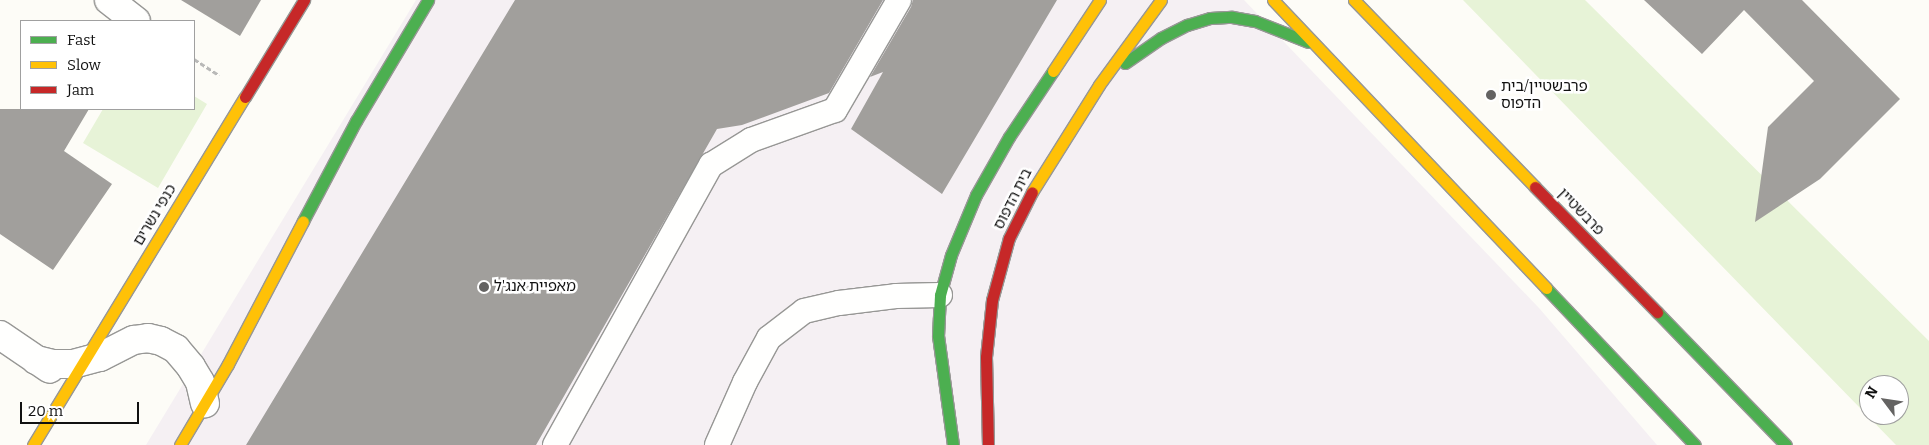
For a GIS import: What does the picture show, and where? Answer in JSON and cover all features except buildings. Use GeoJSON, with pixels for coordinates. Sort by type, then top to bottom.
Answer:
{"type":"FeatureCollection","features":[{"type":"Feature","properties":{"kind":"street","name":"כנפי נשרים"},"geometry":{"type":"LineString","coordinates":[[33,445],[304,0]]}},
{"type":"Feature","properties":{"kind":"street"},"geometry":{"type":"LineString","coordinates":[[180,445],[236,349],[356,120],[428,0]]}},
{"type":"Feature","properties":{"kind":"street"},"geometry":{"type":"LineString","coordinates":[[953,445],[938,336],[940,295],[951,255],[976,195],[1009,137],[1100,0]]}},
{"type":"Feature","properties":{"kind":"street","name":"בית הדפוס"},"geometry":{"type":"LineString","coordinates":[[988,445],[987,348],[992,300],[1008,238],[1038,180],[1099,85],[1161,0]]}},
{"type":"Feature","properties":{"kind":"street"},"geometry":{"type":"LineString","coordinates":[[1273,0],[1695,445]]}},
{"type":"Feature","properties":{"kind":"street","name":"פרבשטיין"},"geometry":{"type":"LineString","coordinates":[[1354,0],[1786,445]]}},
{"type":"Feature","properties":{"kind":"street"},"geometry":{"type":"LineString","coordinates":[[1364,0],[1373,18]]}},
{"type":"Feature","properties":{"kind":"street"},"geometry":{"type":"LineString","coordinates":[[1099,85],[1139,52],[1161,38],[1187,25],[1210,18],[1232,17],[1255,22],[1318,46]]}},
{"type":"Feature","properties":{"kind":"street"},"geometry":{"type":"LineString","coordinates":[[0,334],[36,360],[63,365],[76,372],[100,357],[134,340],[148,338],[161,341],[176,349],[191,366],[200,382],[205,403]]}},
{"type":"Feature","properties":{"kind":"lane"},"geometry":{"type":"LineString","coordinates":[[556,445],[711,165],[751,140],[835,110],[899,0]]}},
{"type":"Feature","properties":{"kind":"lane"},"geometry":{"type":"LineString","coordinates":[[717,445],[745,382],[769,338],[804,310],[840,303],[896,296],[940,295]]}},
{"type":"Feature","properties":{"kind":"path"},"geometry":{"type":"LineString","coordinates":[[195,60],[224,78]]}},
{"type":"Feature","properties":{"kind":"shaded area"},"geometry":{"type":"Polygon","coordinates":[[[416,0],[1244,0],[1539,308],[1657,445],[146,445],[416,0]]]}},
{"type":"Feature","properties":{"kind":"green space"},"geometry":{"type":"Polygon","coordinates":[[[1463,0],[1585,0],[1929,341],[1929,445],[1896,445],[1877,425],[1909,425],[1909,375],[1859,375],[1859,407],[1463,0]]]}},
{"type":"Feature","properties":{"kind":"green space"},"geometry":{"type":"Polygon","coordinates":[[[195,97],[207,104],[158,188],[83,143],[102,110],[195,110],[195,97]]]}},
{"type":"Feature","properties":{"kind":"traffic: fast"},"geometry":{"type":"LineString","coordinates":[[303,221],[356,121],[428,0]]}},
{"type":"Feature","properties":{"kind":"traffic: fast"},"geometry":{"type":"LineString","coordinates":[[1125,63],[1161,38],[1187,25],[1210,18],[1232,17],[1255,21],[1308,42]]}},
{"type":"Feature","properties":{"kind":"traffic: fast"},"geometry":{"type":"LineString","coordinates":[[953,445],[938,336],[940,295],[951,255],[976,195],[1009,137],[1053,71]]}},
{"type":"Feature","properties":{"kind":"traffic: fast"},"geometry":{"type":"LineString","coordinates":[[1546,288],[1695,445]]}},
{"type":"Feature","properties":{"kind":"traffic: fast"},"geometry":{"type":"LineString","coordinates":[[1657,312],[1786,445]]}},
{"type":"Feature","properties":{"kind":"traffic: slow"},"geometry":{"type":"LineString","coordinates":[[1053,71],[1100,0]]}},
{"type":"Feature","properties":{"kind":"traffic: slow"},"geometry":{"type":"LineString","coordinates":[[1032,192],[1099,85],[1161,0]]}},
{"type":"Feature","properties":{"kind":"traffic: slow"},"geometry":{"type":"LineString","coordinates":[[1273,0],[1546,288]]}},
{"type":"Feature","properties":{"kind":"traffic: slow"},"geometry":{"type":"LineString","coordinates":[[1354,0],[1535,187]]}},
{"type":"Feature","properties":{"kind":"traffic: slow"},"geometry":{"type":"LineString","coordinates":[[33,445],[245,97]]}},
{"type":"Feature","properties":{"kind":"traffic: slow"},"geometry":{"type":"LineString","coordinates":[[180,445],[228,364],[303,221]]}},
{"type":"Feature","properties":{"kind":"traffic: jam"},"geometry":{"type":"LineString","coordinates":[[245,97],[304,0]]}},
{"type":"Feature","properties":{"kind":"traffic: jam"},"geometry":{"type":"LineString","coordinates":[[1535,187],[1657,312]]}},
{"type":"Feature","properties":{"kind":"traffic: jam"},"geometry":{"type":"LineString","coordinates":[[988,445],[986,357],[992,300],[1009,238],[1032,192]]}},
{"type":"Feature","properties":{"kind":"place","name":"פרבשטיין/בית הדפוס"},"geometry":{"type":"Point","coordinates":[1491,95]}},
{"type":"Feature","properties":{"kind":"place","name":"מאפיית אנג'ל"},"geometry":{"type":"Point","coordinates":[484,287]}}]}
